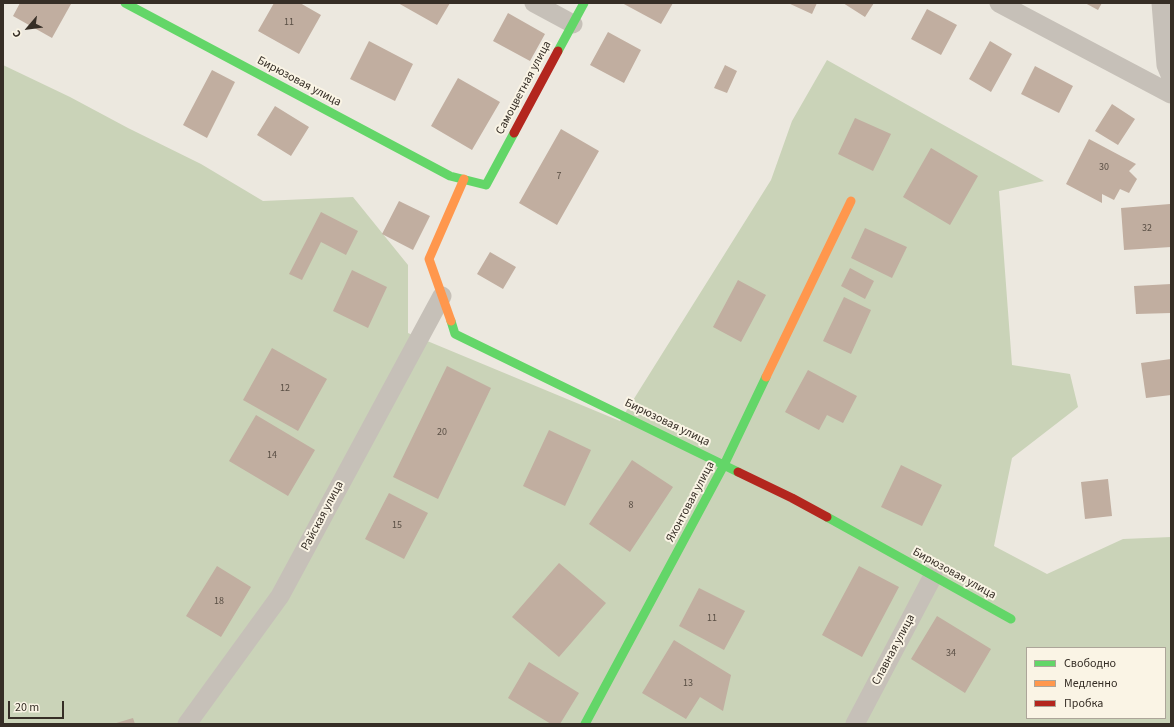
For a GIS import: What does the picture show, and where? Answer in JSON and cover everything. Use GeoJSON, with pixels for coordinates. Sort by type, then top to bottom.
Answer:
{"type":"FeatureCollection","features":[{"type":"Feature","properties":{"kind":"street","name":"Бирюзовая улица"},"geometry":{"type":"LineString","coordinates":[[125,3],[450,176],[486,185]]}},
{"type":"Feature","properties":{"kind":"street"},"geometry":{"type":"LineString","coordinates":[[534,3],[573,24]]}},
{"type":"Feature","properties":{"kind":"street","name":"Самоцветная улица"},"geometry":{"type":"LineString","coordinates":[[486,185],[584,3]]}},
{"type":"Feature","properties":{"kind":"street"},"geometry":{"type":"LineString","coordinates":[[999,3],[1171,94]]}},
{"type":"Feature","properties":{"kind":"street"},"geometry":{"type":"LineString","coordinates":[[1161,3],[1166,65],[1171,77]]}},
{"type":"Feature","properties":{"kind":"street","name":"Бирюзовая улица"},"geometry":{"type":"LineString","coordinates":[[464,179],[429,259],[455,334],[792,498],[1011,619]]}},
{"type":"Feature","properties":{"kind":"street","name":"Яхонтовая улица"},"geometry":{"type":"LineString","coordinates":[[585,724],[724,465],[851,201]]}},
{"type":"Feature","properties":{"kind":"street","name":"Райская улица"},"geometry":{"type":"LineString","coordinates":[[187,724],[280,596],[442,296]]}},
{"type":"Feature","properties":{"kind":"street","name":"Славная улица"},"geometry":{"type":"LineString","coordinates":[[855,724],[933,576]]}},
{"type":"Feature","properties":{"kind":"green space"},"geometry":{"type":"Polygon","coordinates":[[[827,60],[1044,181],[999,191],[1012,365],[1070,374],[1078,407],[1012,458],[994,546],[1047,574],[1123,539],[1171,537],[1171,724],[3,724],[3,65],[70,97],[201,164],[263,201],[353,197],[408,265],[408,333],[620,421],[771,180],[792,121],[827,60]]]}},
{"type":"Feature","properties":{"kind":"building"},"geometry":{"type":"Polygon","coordinates":[[[20,3],[71,4],[52,38],[13,16],[20,3]]]}},
{"type":"Feature","properties":{"kind":"building"},"geometry":{"type":"Polygon","coordinates":[[[274,3],[300,3],[321,15],[299,54],[258,31],[274,3]]]}},
{"type":"Feature","properties":{"kind":"building"},"geometry":{"type":"Polygon","coordinates":[[[398,3],[450,3],[437,25],[398,3]]]}},
{"type":"Feature","properties":{"kind":"building"},"geometry":{"type":"Polygon","coordinates":[[[622,3],[673,3],[661,24],[622,3]]]}},
{"type":"Feature","properties":{"kind":"building"},"geometry":{"type":"Polygon","coordinates":[[[788,3],[817,3],[812,14],[788,3]]]}},
{"type":"Feature","properties":{"kind":"building"},"geometry":{"type":"Polygon","coordinates":[[[843,3],[874,3],[865,17],[843,3]]]}},
{"type":"Feature","properties":{"kind":"building"},"geometry":{"type":"Polygon","coordinates":[[[1085,3],[1102,3],[1098,10],[1085,3]]]}},
{"type":"Feature","properties":{"kind":"building"},"geometry":{"type":"Polygon","coordinates":[[[927,9],[957,25],[941,55],[911,39],[927,9]]]}},
{"type":"Feature","properties":{"kind":"building"},"geometry":{"type":"Polygon","coordinates":[[[508,13],[545,34],[530,61],[493,41],[508,13]]]}},
{"type":"Feature","properties":{"kind":"building"},"geometry":{"type":"Polygon","coordinates":[[[608,32],[641,50],[624,83],[590,65],[608,32]]]}},
{"type":"Feature","properties":{"kind":"building"},"geometry":{"type":"Polygon","coordinates":[[[369,41],[413,64],[395,101],[350,79],[369,41]]]}},
{"type":"Feature","properties":{"kind":"building"},"geometry":{"type":"Polygon","coordinates":[[[990,41],[1012,54],[991,92],[969,79],[990,41]]]}},
{"type":"Feature","properties":{"kind":"building"},"geometry":{"type":"Polygon","coordinates":[[[725,65],[737,71],[727,93],[714,88],[725,65]]]}},
{"type":"Feature","properties":{"kind":"building"},"geometry":{"type":"Polygon","coordinates":[[[1035,66],[1073,86],[1059,113],[1021,94],[1035,66]]]}},
{"type":"Feature","properties":{"kind":"building"},"geometry":{"type":"Polygon","coordinates":[[[212,70],[235,82],[207,138],[183,125],[212,70]]]}},
{"type":"Feature","properties":{"kind":"building"},"geometry":{"type":"Polygon","coordinates":[[[458,78],[500,102],[472,150],[431,126],[458,78]]]}},
{"type":"Feature","properties":{"kind":"building"},"geometry":{"type":"Polygon","coordinates":[[[1112,104],[1135,119],[1118,145],[1095,131],[1112,104]]]}},
{"type":"Feature","properties":{"kind":"building"},"geometry":{"type":"Polygon","coordinates":[[[275,106],[309,127],[291,156],[257,135],[275,106]]]}},
{"type":"Feature","properties":{"kind":"building"},"geometry":{"type":"Polygon","coordinates":[[[855,118],[891,134],[873,171],[838,154],[855,118]]]}},
{"type":"Feature","properties":{"kind":"building"},"geometry":{"type":"Polygon","coordinates":[[[561,129],[599,151],[557,225],[519,203],[561,129]]]}},
{"type":"Feature","properties":{"kind":"building"},"geometry":{"type":"Polygon","coordinates":[[[1089,139],[1136,164],[1129,171],[1137,179],[1129,193],[1120,189],[1114,200],[1102,194],[1102,203],[1066,184],[1089,139]]]}},
{"type":"Feature","properties":{"kind":"building"},"geometry":{"type":"Polygon","coordinates":[[[931,148],[978,176],[950,225],[903,197],[931,148]]]}},
{"type":"Feature","properties":{"kind":"building"},"geometry":{"type":"Polygon","coordinates":[[[399,201],[430,216],[413,250],[382,234],[399,201]]]}},
{"type":"Feature","properties":{"kind":"building"},"geometry":{"type":"Polygon","coordinates":[[[1170,204],[1171,247],[1124,250],[1121,208],[1170,204]]]}},
{"type":"Feature","properties":{"kind":"building"},"geometry":{"type":"Polygon","coordinates":[[[321,212],[358,231],[346,255],[321,242],[302,280],[289,274],[321,212]]]}},
{"type":"Feature","properties":{"kind":"building"},"geometry":{"type":"Polygon","coordinates":[[[865,228],[907,247],[892,278],[851,258],[865,228]]]}},
{"type":"Feature","properties":{"kind":"building"},"geometry":{"type":"Polygon","coordinates":[[[490,252],[516,267],[503,289],[477,274],[490,252]]]}},
{"type":"Feature","properties":{"kind":"building"},"geometry":{"type":"Polygon","coordinates":[[[850,268],[874,281],[865,299],[841,286],[850,268]]]}},
{"type":"Feature","properties":{"kind":"building"},"geometry":{"type":"Polygon","coordinates":[[[352,270],[387,287],[368,328],[333,311],[352,270]]]}},
{"type":"Feature","properties":{"kind":"building"},"geometry":{"type":"Polygon","coordinates":[[[738,280],[766,295],[741,342],[713,327],[738,280]]]}},
{"type":"Feature","properties":{"kind":"building"},"geometry":{"type":"Polygon","coordinates":[[[1171,284],[1171,313],[1136,314],[1134,286],[1171,284]]]}},
{"type":"Feature","properties":{"kind":"building"},"geometry":{"type":"Polygon","coordinates":[[[844,297],[871,310],[851,354],[823,341],[844,297]]]}},
{"type":"Feature","properties":{"kind":"building"},"geometry":{"type":"Polygon","coordinates":[[[272,348],[327,379],[298,431],[243,400],[272,348]]]}},
{"type":"Feature","properties":{"kind":"building"},"geometry":{"type":"Polygon","coordinates":[[[1171,359],[1171,395],[1146,398],[1141,363],[1171,359]]]}},
{"type":"Feature","properties":{"kind":"building"},"geometry":{"type":"Polygon","coordinates":[[[447,366],[491,388],[438,499],[393,477],[447,366]]]}},
{"type":"Feature","properties":{"kind":"building"},"geometry":{"type":"Polygon","coordinates":[[[808,370],[857,396],[843,423],[827,415],[819,430],[785,412],[808,370]]]}},
{"type":"Feature","properties":{"kind":"building"},"geometry":{"type":"Polygon","coordinates":[[[256,415],[315,450],[288,496],[229,461],[256,415]]]}},
{"type":"Feature","properties":{"kind":"building"},"geometry":{"type":"Polygon","coordinates":[[[549,430],[591,450],[565,506],[523,486],[549,430]]]}},
{"type":"Feature","properties":{"kind":"building"},"geometry":{"type":"Polygon","coordinates":[[[632,460],[673,487],[630,552],[589,524],[632,460]]]}},
{"type":"Feature","properties":{"kind":"building"},"geometry":{"type":"Polygon","coordinates":[[[901,465],[942,485],[922,526],[881,507],[901,465]]]}},
{"type":"Feature","properties":{"kind":"building"},"geometry":{"type":"Polygon","coordinates":[[[1108,479],[1112,516],[1085,519],[1081,482],[1108,479]]]}},
{"type":"Feature","properties":{"kind":"building"},"geometry":{"type":"Polygon","coordinates":[[[389,493],[428,513],[404,559],[365,539],[389,493]]]}},
{"type":"Feature","properties":{"kind":"building"},"geometry":{"type":"Polygon","coordinates":[[[559,563],[606,603],[559,657],[512,617],[559,563]]]}},
{"type":"Feature","properties":{"kind":"building"},"geometry":{"type":"Polygon","coordinates":[[[217,566],[251,587],[221,637],[186,616],[217,566]]]}},
{"type":"Feature","properties":{"kind":"building"},"geometry":{"type":"Polygon","coordinates":[[[859,566],[899,587],[862,657],[822,635],[859,566]]]}},
{"type":"Feature","properties":{"kind":"building"},"geometry":{"type":"Polygon","coordinates":[[[699,588],[745,611],[724,650],[679,626],[699,588]]]}},
{"type":"Feature","properties":{"kind":"building"},"geometry":{"type":"Polygon","coordinates":[[[937,616],[991,649],[965,693],[911,659],[937,616]]]}},
{"type":"Feature","properties":{"kind":"building"},"geometry":{"type":"Polygon","coordinates":[[[674,640],[731,675],[723,711],[700,697],[686,719],[642,693],[674,640]]]}},
{"type":"Feature","properties":{"kind":"building"},"geometry":{"type":"Polygon","coordinates":[[[529,662],[579,693],[560,724],[551,724],[508,698],[529,662]]]}},
{"type":"Feature","properties":{"kind":"building"},"geometry":{"type":"Polygon","coordinates":[[[133,718],[135,724],[113,724],[133,718]]]}},
{"type":"Feature","properties":{"kind":"traffic: fast"},"geometry":{"type":"LineString","coordinates":[[125,3],[450,176],[486,185],[514,133]]}},
{"type":"Feature","properties":{"kind":"traffic: fast"},"geometry":{"type":"LineString","coordinates":[[558,51],[584,3]]}},
{"type":"Feature","properties":{"kind":"traffic: fast"},"geometry":{"type":"LineString","coordinates":[[451,321],[455,334],[738,472]]}},
{"type":"Feature","properties":{"kind":"traffic: fast"},"geometry":{"type":"LineString","coordinates":[[585,724],[724,465],[766,377]]}},
{"type":"Feature","properties":{"kind":"traffic: fast"},"geometry":{"type":"LineString","coordinates":[[827,517],[1011,619]]}},
{"type":"Feature","properties":{"kind":"traffic: slow"},"geometry":{"type":"LineString","coordinates":[[451,321],[429,259],[464,179]]}},
{"type":"Feature","properties":{"kind":"traffic: slow"},"geometry":{"type":"LineString","coordinates":[[766,377],[851,201]]}},
{"type":"Feature","properties":{"kind":"traffic: jam"},"geometry":{"type":"LineString","coordinates":[[514,133],[558,51]]}},
{"type":"Feature","properties":{"kind":"traffic: jam"},"geometry":{"type":"LineString","coordinates":[[738,472],[827,517]]}}]}
